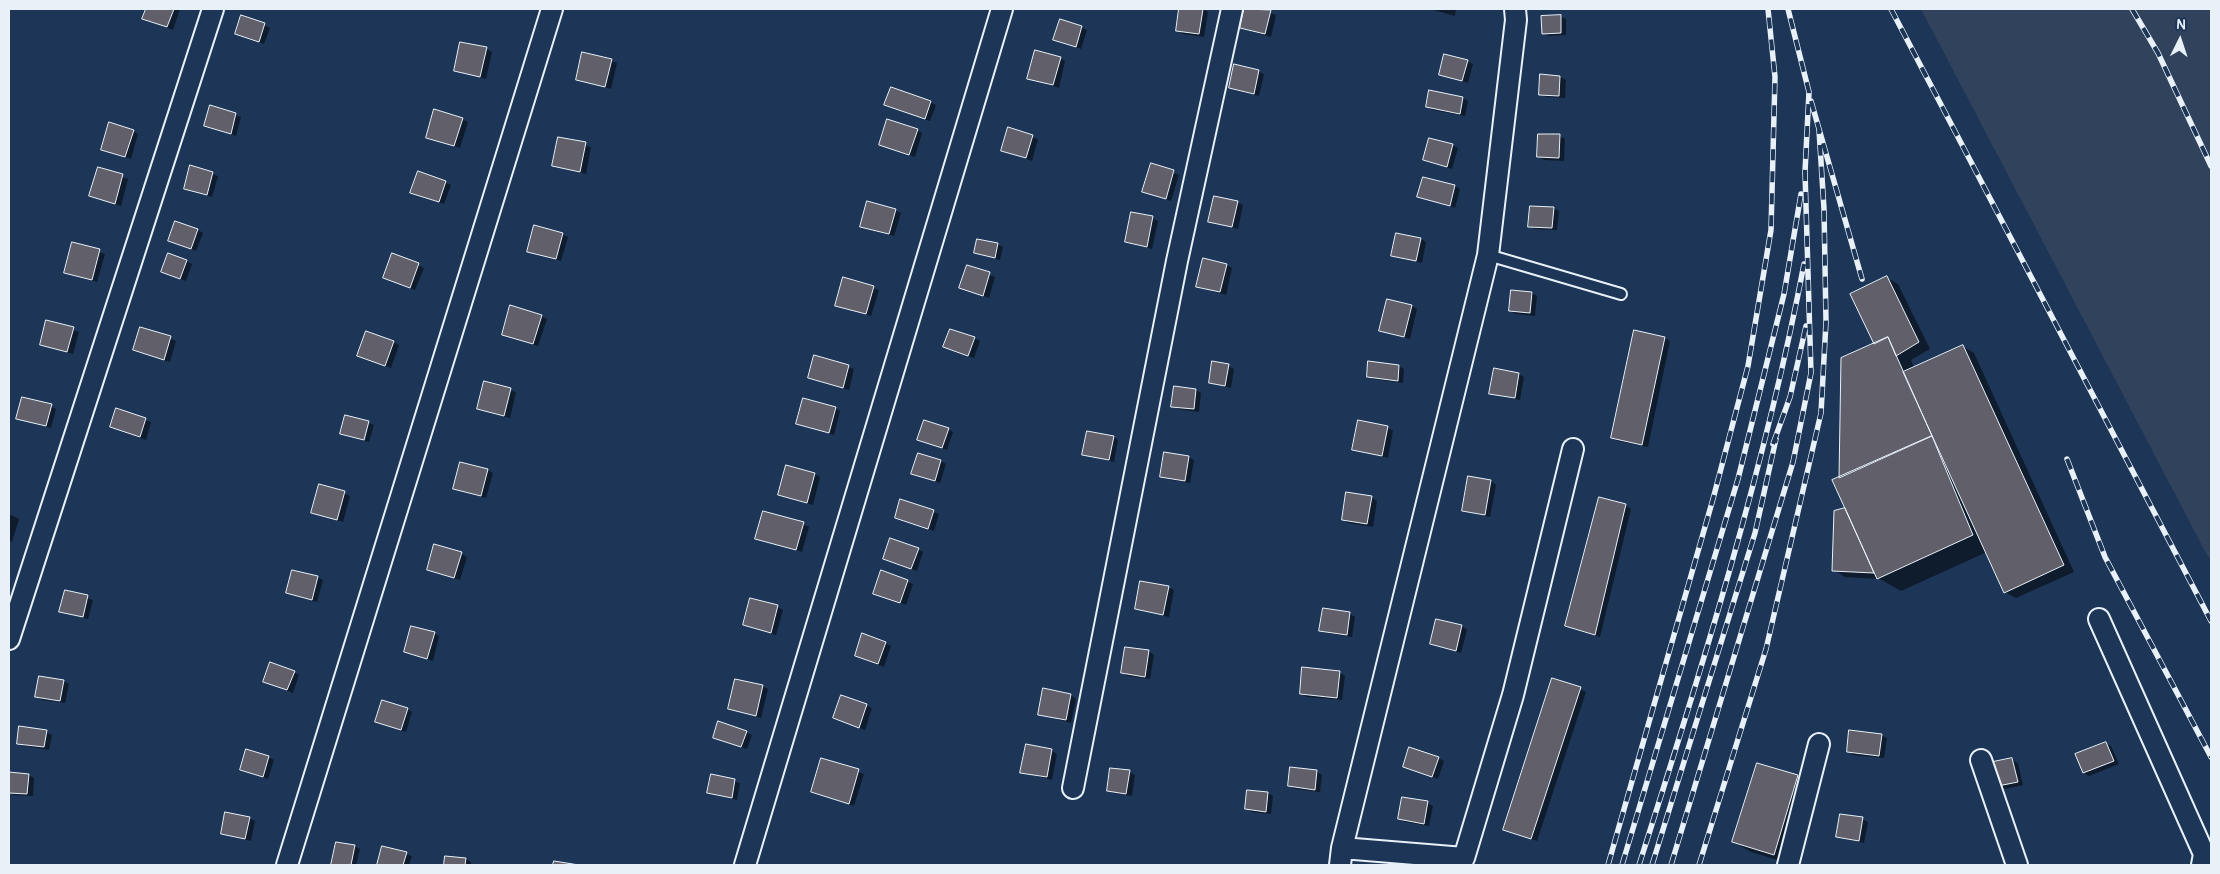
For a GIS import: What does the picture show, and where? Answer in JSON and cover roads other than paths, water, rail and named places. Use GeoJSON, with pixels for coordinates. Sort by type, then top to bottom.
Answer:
{"type":"FeatureCollection","features":[{"type":"Feature","properties":{"kind":"street"},"geometry":{"type":"LineString","coordinates":[[9,639],[213,9]]}},
{"type":"Feature","properties":{"kind":"street"},"geometry":{"type":"LineString","coordinates":[[288,865],[552,9]]}},
{"type":"Feature","properties":{"kind":"street"},"geometry":{"type":"LineString","coordinates":[[745,865],[1002,9]]}},
{"type":"Feature","properties":{"kind":"street"},"geometry":{"type":"LineString","coordinates":[[1072,788],[1177,261],[1232,9]]}},
{"type":"Feature","properties":{"kind":"street"},"geometry":{"type":"LineString","coordinates":[[1515,9],[1516,20],[1488,255],[1341,856],[1464,858],[1513,695],[1573,449]]}},
{"type":"Feature","properties":{"kind":"street"},"geometry":{"type":"LineString","coordinates":[[2099,619],[2204,854],[2202,865]]}},
{"type":"Feature","properties":{"kind":"street"},"geometry":{"type":"LineString","coordinates":[[1788,865],[1819,744]]}},
{"type":"Feature","properties":{"kind":"street"},"geometry":{"type":"LineString","coordinates":[[1982,760],[2017,865]]}},
{"type":"Feature","properties":{"kind":"lane"},"geometry":{"type":"LineString","coordinates":[[1488,255],[1620,294]]}},
{"type":"Feature","properties":{"kind":"railway"},"geometry":{"type":"LineString","coordinates":[[1608,865],[1713,499],[1748,366],[1771,230],[1775,77],[1768,9]]}},
{"type":"Feature","properties":{"kind":"railway"},"geometry":{"type":"LineString","coordinates":[[1671,865],[1793,462],[1811,373],[1805,172],[1809,92],[1788,9]]}},
{"type":"Feature","properties":{"kind":"railway"},"geometry":{"type":"LineString","coordinates":[[1891,9],[2211,621]]}},
{"type":"Feature","properties":{"kind":"railway"},"geometry":{"type":"LineString","coordinates":[[2132,9],[2158,53],[2211,166]]}},
{"type":"Feature","properties":{"kind":"railway"},"geometry":{"type":"LineString","coordinates":[[1811,101],[1862,279]]}},
{"type":"Feature","properties":{"kind":"railway"},"geometry":{"type":"LineString","coordinates":[[1699,865],[1766,649],[1821,413],[1826,322],[1824,209],[1819,130]]}},
{"type":"Feature","properties":{"kind":"railway"},"geometry":{"type":"LineString","coordinates":[[1622,865],[1738,479],[1784,294],[1801,194]]}},
{"type":"Feature","properties":{"kind":"railway"},"geometry":{"type":"LineString","coordinates":[[1639,865],[1709,642],[1751,492],[1771,416],[1804,264]]}},
{"type":"Feature","properties":{"kind":"railway"},"geometry":{"type":"LineString","coordinates":[[1773,444],[1790,397],[1806,326]]}},
{"type":"Feature","properties":{"kind":"railway"},"geometry":{"type":"LineString","coordinates":[[1652,865],[1755,533],[1776,439]]}},
{"type":"Feature","properties":{"kind":"railway"},"geometry":{"type":"LineString","coordinates":[[2067,459],[2105,557],[2211,757]]}}]}
